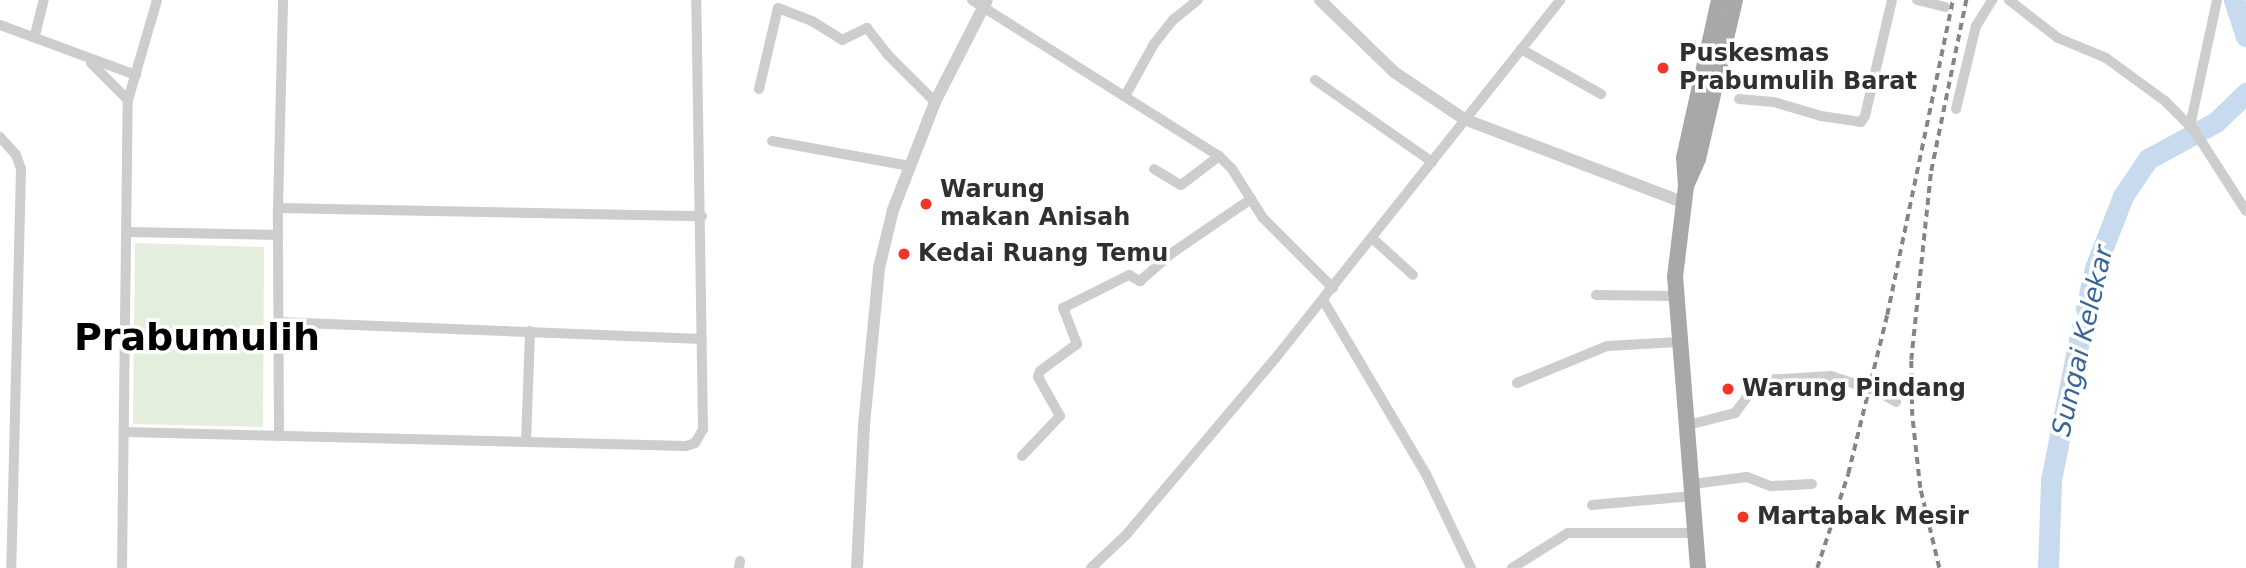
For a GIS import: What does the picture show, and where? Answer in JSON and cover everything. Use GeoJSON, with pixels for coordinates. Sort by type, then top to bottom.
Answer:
{"type":"FeatureCollection","features":[{"type":"Feature","properties":{"kind":"main road"},"geometry":{"type":"LineString","coordinates":[[1698,568],[1675,277],[1685,194],[1684,158],[1719,0]]}},
{"type":"Feature","properties":{"kind":"main road"},"geometry":{"type":"LineString","coordinates":[[1685,194],[1698,159],[1735,0]]}},
{"type":"Feature","properties":{"kind":"street"},"geometry":{"type":"LineString","coordinates":[[35,35],[44,0]]}},
{"type":"Feature","properties":{"kind":"street"},"geometry":{"type":"LineString","coordinates":[[122,568],[128,100],[157,0]]}},
{"type":"Feature","properties":{"kind":"street"},"geometry":{"type":"LineString","coordinates":[[279,436],[278,208],[283,0]]}},
{"type":"Feature","properties":{"kind":"street"},"geometry":{"type":"LineString","coordinates":[[125,432],[686,446],[695,443],[703,429],[702,216],[696,0]]}},
{"type":"Feature","properties":{"kind":"street"},"geometry":{"type":"LineString","coordinates":[[972,0],[985,4],[1219,156],[1233,169],[1263,218],[1333,288]]}},
{"type":"Feature","properties":{"kind":"street"},"geometry":{"type":"LineString","coordinates":[[1125,96],[1164,30],[1198,0]]}},
{"type":"Feature","properties":{"kind":"street"},"geometry":{"type":"LineString","coordinates":[[1320,0],[1394,72],[1464,119],[1685,194]]}},
{"type":"Feature","properties":{"kind":"street"},"geometry":{"type":"LineString","coordinates":[[1091,568],[1126,535],[1333,288],[1560,0]]}},
{"type":"Feature","properties":{"kind":"street"},"geometry":{"type":"LineString","coordinates":[[1739,99],[1774,102],[1821,116],[1861,122],[1865,116],[1892,0]]}},
{"type":"Feature","properties":{"kind":"street"},"geometry":{"type":"LineString","coordinates":[[1917,0],[1945,7]]}},
{"type":"Feature","properties":{"kind":"street"},"geometry":{"type":"LineString","coordinates":[[1956,109],[1976,26],[1992,0]]}},
{"type":"Feature","properties":{"kind":"street"},"geometry":{"type":"LineString","coordinates":[[2009,0],[2058,38],[2106,58],[2135,77],[2192,128],[2246,211]]}},
{"type":"Feature","properties":{"kind":"street"},"geometry":{"type":"LineString","coordinates":[[2192,128],[2217,0]]}},
{"type":"Feature","properties":{"kind":"street"},"geometry":{"type":"LineString","coordinates":[[759,89],[778,4],[842,40],[867,28],[887,54],[935,102]]}},
{"type":"Feature","properties":{"kind":"street"},"geometry":{"type":"LineString","coordinates":[[857,568],[864,425],[879,268],[893,210],[935,102],[985,4]]}},
{"type":"Feature","properties":{"kind":"street"},"geometry":{"type":"LineString","coordinates":[[0,25],[35,35],[85,58],[136,75]]}},
{"type":"Feature","properties":{"kind":"street"},"geometry":{"type":"LineString","coordinates":[[1521,49],[1601,94]]}},
{"type":"Feature","properties":{"kind":"street"},"geometry":{"type":"LineString","coordinates":[[85,58],[128,100]]}},
{"type":"Feature","properties":{"kind":"street"},"geometry":{"type":"LineString","coordinates":[[1315,80],[1432,162]]}},
{"type":"Feature","properties":{"kind":"street"},"geometry":{"type":"LineString","coordinates":[[0,137],[16,155],[21,169],[11,568]]}},
{"type":"Feature","properties":{"kind":"street"},"geometry":{"type":"LineString","coordinates":[[772,141],[807,145],[844,156],[911,166]]}},
{"type":"Feature","properties":{"kind":"street"},"geometry":{"type":"LineString","coordinates":[[1154,169],[1181,185],[1219,156]]}},
{"type":"Feature","properties":{"kind":"street"},"geometry":{"type":"LineString","coordinates":[[1022,456],[1060,416],[1038,377],[1040,370],[1077,344],[1063,308],[1129,275],[1140,281],[1172,253],[1251,199]]}},
{"type":"Feature","properties":{"kind":"street"},"geometry":{"type":"LineString","coordinates":[[278,208],[702,216]]}},
{"type":"Feature","properties":{"kind":"street"},"geometry":{"type":"LineString","coordinates":[[127,232],[278,235]]}},
{"type":"Feature","properties":{"kind":"street"},"geometry":{"type":"LineString","coordinates":[[1372,238],[1413,275]]}},
{"type":"Feature","properties":{"kind":"street"},"geometry":{"type":"LineString","coordinates":[[1595,295],[1676,296]]}},
{"type":"Feature","properties":{"kind":"street"},"geometry":{"type":"LineString","coordinates":[[1323,300],[1426,474],[1471,568]]}},
{"type":"Feature","properties":{"kind":"street"},"geometry":{"type":"LineString","coordinates":[[278,321],[702,339]]}},
{"type":"Feature","properties":{"kind":"street"},"geometry":{"type":"LineString","coordinates":[[526,442],[530,331]]}},
{"type":"Feature","properties":{"kind":"street"},"geometry":{"type":"LineString","coordinates":[[1517,383],[1606,346],[1679,342]]}},
{"type":"Feature","properties":{"kind":"street"},"geometry":{"type":"LineString","coordinates":[[1688,425],[1735,413],[1757,384],[1765,380],[1830,376],[1877,391],[1896,402]]}},
{"type":"Feature","properties":{"kind":"street"},"geometry":{"type":"LineString","coordinates":[[1592,505],[1693,490],[1747,477],[1771,486],[1812,484]]}},
{"type":"Feature","properties":{"kind":"street"},"geometry":{"type":"LineString","coordinates":[[1512,568],[1568,533],[1695,534]]}},
{"type":"Feature","properties":{"kind":"street"},"geometry":{"type":"LineString","coordinates":[[0,543],[12,537]]}},
{"type":"Feature","properties":{"kind":"green space"},"geometry":{"type":"Polygon","coordinates":[[[135,243],[264,247],[263,427],[133,424],[135,243]]]}},
{"type":"Feature","properties":{"kind":"waterway","name":"Sungai Kelekar"},"geometry":{"type":"LineString","coordinates":[[2234,0],[2246,36]]}},
{"type":"Feature","properties":{"kind":"waterway","name":"Sungai Kelekar"},"geometry":{"type":"LineString","coordinates":[[2048,568],[2051,480],[2079,340],[2095,268],[2123,196],[2148,159],[2216,122],[2246,93]]}},
{"type":"Feature","properties":{"kind":"railway"},"geometry":{"type":"LineString","coordinates":[[1817,568],[1848,474],[1887,315],[1953,0]]}},
{"type":"Feature","properties":{"kind":"railway"},"geometry":{"type":"LineString","coordinates":[[1939,568],[1920,488],[1912,416],[1911,360],[1931,171],[1966,0]]}},
{"type":"Feature","properties":{"kind":"place","name":"Puskesmas Prabumulih Barat"},"geometry":{"type":"Point","coordinates":[1663,68]}},
{"type":"Feature","properties":{"kind":"place","name":"Warung makan Anisah"},"geometry":{"type":"Point","coordinates":[926,204]}},
{"type":"Feature","properties":{"kind":"place","name":"Kedai Ruang Temu"},"geometry":{"type":"Point","coordinates":[904,254]}},
{"type":"Feature","properties":{"kind":"place","name":"Warung Pindang"},"geometry":{"type":"Point","coordinates":[1728,389]}},
{"type":"Feature","properties":{"kind":"place","name":"Martabak Mesir"},"geometry":{"type":"Point","coordinates":[1743,517]}},
{"type":"Feature","properties":{"kind":"district","name":"Prabumulih"},"geometry":{"type":"Point","coordinates":[197,338]}}]}
